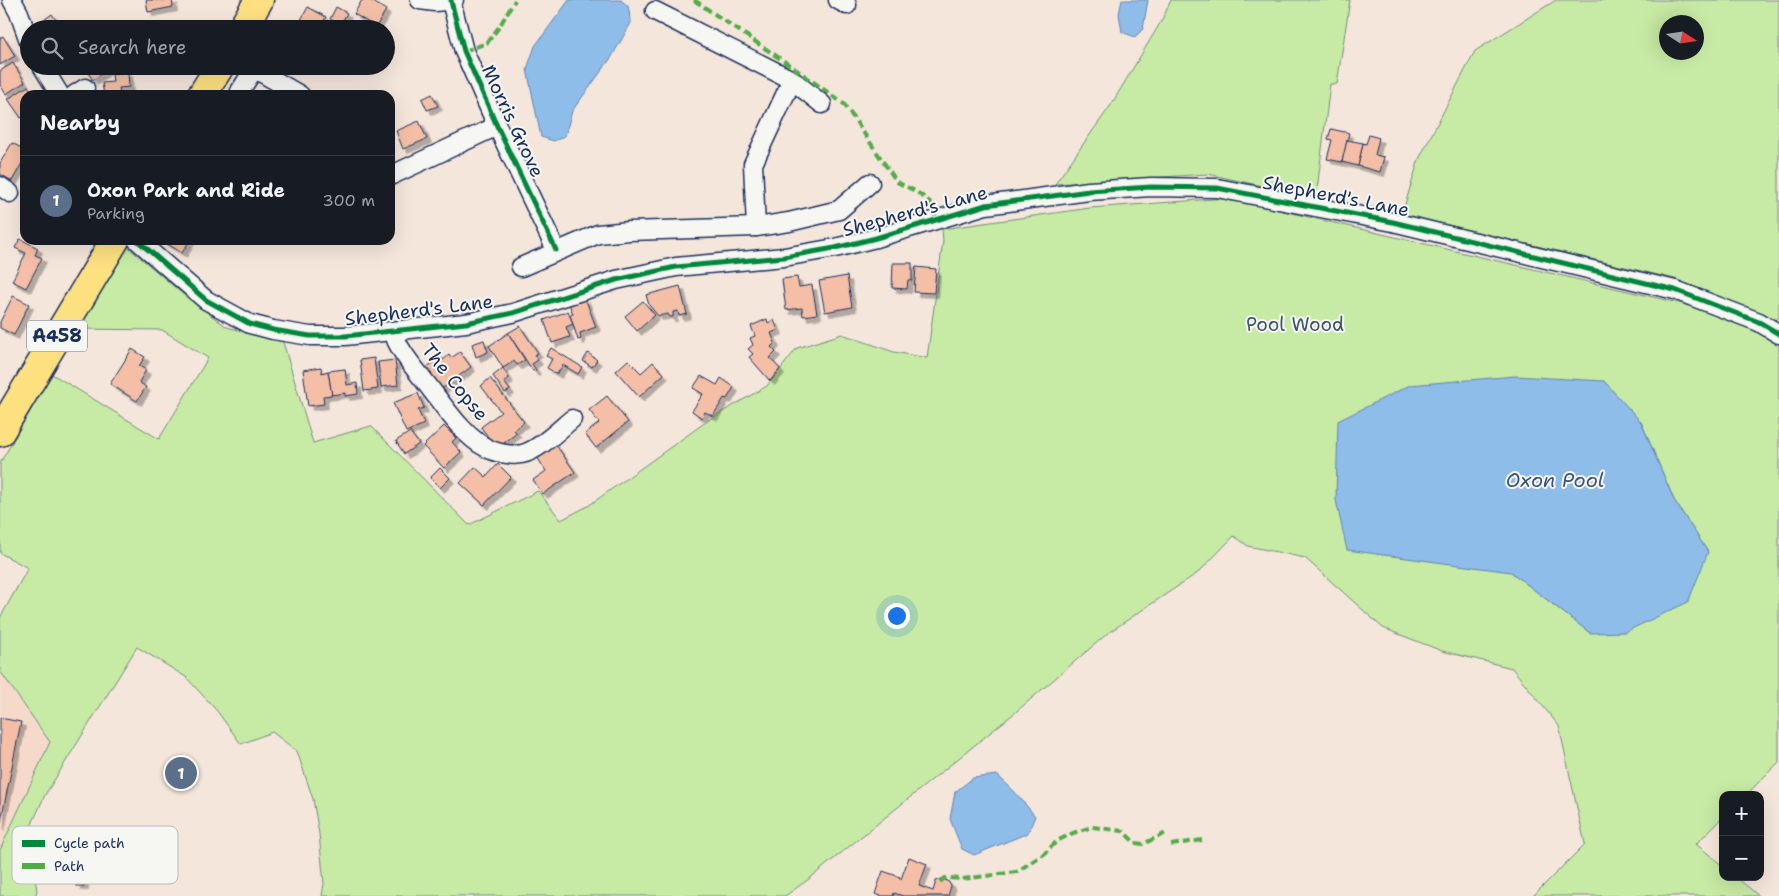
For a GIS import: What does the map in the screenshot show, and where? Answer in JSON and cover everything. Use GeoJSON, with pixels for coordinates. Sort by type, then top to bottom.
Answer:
{"type":"FeatureCollection","features":[{"type":"Feature","properties":{"kind":"main road"},"geometry":{"type":"LineString","coordinates":[[247,20],[259,0]]}},
{"type":"Feature","properties":{"kind":"main road"},"geometry":{"type":"LineString","coordinates":[[205,90],[214,75]]}},
{"type":"Feature","properties":{"kind":"main road","name":"A458"},"geometry":{"type":"LineString","coordinates":[[0,432],[113,245]]}},
{"type":"Feature","properties":{"kind":"street"},"geometry":{"type":"LineString","coordinates":[[12,0],[22,20]]}},
{"type":"Feature","properties":{"kind":"street"},"geometry":{"type":"LineString","coordinates":[[420,0],[435,2],[452,1]]}},
{"type":"Feature","properties":{"kind":"street","name":"Morris Grove"},"geometry":{"type":"LineString","coordinates":[[452,1],[464,51],[497,126],[556,250]]}},
{"type":"Feature","properties":{"kind":"street"},"geometry":{"type":"LineString","coordinates":[[655,11],[792,80],[822,104]]}},
{"type":"Feature","properties":{"kind":"street"},"geometry":{"type":"LineString","coordinates":[[48,75],[57,90]]}},
{"type":"Feature","properties":{"kind":"street"},"geometry":{"type":"LineString","coordinates":[[241,90],[251,75]]}},
{"type":"Feature","properties":{"kind":"street"},"geometry":{"type":"LineString","coordinates":[[267,75],[292,90]]}},
{"type":"Feature","properties":{"kind":"street"},"geometry":{"type":"LineString","coordinates":[[756,227],[753,164],[792,80]]}},
{"type":"Feature","properties":{"kind":"street","name":"Morris Grove"},"geometry":{"type":"LineString","coordinates":[[395,174],[497,126]]}},
{"type":"Feature","properties":{"kind":"street"},"geometry":{"type":"LineString","coordinates":[[521,267],[556,250],[598,234],[629,231],[756,227],[789,222],[839,210],[870,183]]}},
{"type":"Feature","properties":{"kind":"street","name":"Shepherd's Lane"},"geometry":{"type":"LineString","coordinates":[[143,245],[206,300],[250,324],[310,336],[345,336],[466,323],[513,313],[616,280],[676,267],[784,257],[834,248],[876,238],[986,205],[1089,191],[1151,187],[1218,188],[1403,224],[1675,290],[1759,322],[1779,334]]}},
{"type":"Feature","properties":{"kind":"street","name":"The Copse"},"geometry":{"type":"LineString","coordinates":[[395,331],[396,340],[413,366],[470,436],[484,447],[496,452],[523,454],[533,449],[572,419]]}},
{"type":"Feature","properties":{"kind":"shaded area"},"geometry":{"type":"Polygon","coordinates":[[[0,671],[50,742],[0,850],[0,671]]]}},
{"type":"Feature","properties":{"kind":"green space"},"geometry":{"type":"Polygon","coordinates":[[[1171,0],[1350,0],[1337,84],[1330,84],[1316,198],[1208,174],[1055,184],[1111,105],[1162,20],[1171,0]]]}},
{"type":"Feature","properties":{"kind":"green space"},"geometry":{"type":"Polygon","coordinates":[[[1556,0],[1779,0],[1779,317],[1776,320],[1675,279],[1402,214],[1419,159],[1475,51],[1556,0]]]}},
{"type":"Feature","properties":{"kind":"green space","name":"Pool Wood"},"geometry":{"type":"Polygon","coordinates":[[[1227,198],[1679,303],[1749,326],[1779,344],[1779,762],[1750,791],[1719,791],[1719,821],[1696,844],[1719,863],[1719,881],[1741,881],[1759,896],[1533,896],[1585,844],[1559,726],[1512,668],[1442,651],[1383,628],[1305,558],[1248,546],[1234,536],[1199,572],[1108,633],[1017,711],[809,879],[785,896],[322,896],[324,884],[313,799],[297,751],[272,732],[241,744],[217,711],[186,677],[137,647],[45,795],[32,826],[12,826],[12,884],[36,884],[37,891],[35,896],[0,896],[0,850],[50,742],[0,671],[0,618],[28,568],[0,553],[0,463],[52,374],[159,439],[208,358],[162,330],[79,329],[128,247],[185,296],[227,327],[283,342],[313,443],[371,426],[469,525],[538,491],[561,520],[588,506],[710,419],[767,386],[797,348],[842,334],[894,352],[927,358],[943,241],[942,229],[1090,208],[1227,198]],[[1641,422],[1511,572],[1590,633],[1708,552],[1674,500],[1641,422]]]}},
{"type":"Feature","properties":{"kind":"water"},"geometry":{"type":"Polygon","coordinates":[[[569,0],[621,0],[628,6],[631,23],[611,58],[572,111],[565,136],[554,141],[541,137],[527,69],[535,46],[569,0]]]}},
{"type":"Feature","properties":{"kind":"water"},"geometry":{"type":"Polygon","coordinates":[[[1122,0],[1148,0],[1143,29],[1135,37],[1122,32],[1119,14],[1122,0]]]}},
{"type":"Feature","properties":{"kind":"water","name":"Oxon Pool"},"geometry":{"type":"Polygon","coordinates":[[[1515,376],[1604,381],[1641,422],[1674,500],[1708,552],[1688,602],[1625,632],[1590,633],[1511,572],[1347,550],[1336,500],[1338,421],[1410,385],[1515,376]]]}},
{"type":"Feature","properties":{"kind":"water"},"geometry":{"type":"Polygon","coordinates":[[[997,775],[1015,792],[1035,816],[1028,833],[974,855],[962,849],[950,819],[955,792],[973,778],[997,775]]]}},
{"type":"Feature","properties":{"kind":"building"},"geometry":{"type":"Polygon","coordinates":[[[146,0],[172,0],[173,7],[148,12],[146,0]]]}},
{"type":"Feature","properties":{"kind":"building"},"geometry":{"type":"Polygon","coordinates":[[[362,0],[370,0],[386,10],[380,20],[364,20],[354,14],[362,0]]]}},
{"type":"Feature","properties":{"kind":"building"},"geometry":{"type":"Polygon","coordinates":[[[308,7],[326,17],[324,20],[301,20],[308,7]]]}},
{"type":"Feature","properties":{"kind":"building"},"geometry":{"type":"Polygon","coordinates":[[[336,7],[347,13],[343,20],[330,19],[336,7]]]}},
{"type":"Feature","properties":{"kind":"building"},"geometry":{"type":"Polygon","coordinates":[[[52,14],[56,20],[44,20],[52,14]]]}},
{"type":"Feature","properties":{"kind":"building"},"geometry":{"type":"Polygon","coordinates":[[[3,36],[15,56],[0,65],[0,38],[3,36]]]}},
{"type":"Feature","properties":{"kind":"building"},"geometry":{"type":"Polygon","coordinates":[[[13,63],[25,82],[6,94],[0,85],[0,71],[13,63]]]}},
{"type":"Feature","properties":{"kind":"building"},"geometry":{"type":"Polygon","coordinates":[[[89,75],[100,75],[93,80],[89,75]]]}},
{"type":"Feature","properties":{"kind":"building"},"geometry":{"type":"Polygon","coordinates":[[[112,75],[128,75],[129,87],[119,88],[119,90],[103,90],[102,83],[113,82],[112,75]]]}},
{"type":"Feature","properties":{"kind":"building"},"geometry":{"type":"Polygon","coordinates":[[[28,86],[31,90],[22,90],[28,86]]]}},
{"type":"Feature","properties":{"kind":"building"},"geometry":{"type":"Polygon","coordinates":[[[20,91],[20,117],[8,99],[20,91]]]}},
{"type":"Feature","properties":{"kind":"building"},"geometry":{"type":"Polygon","coordinates":[[[432,94],[438,106],[427,110],[422,99],[432,94]]]}},
{"type":"Feature","properties":{"kind":"building"},"geometry":{"type":"Polygon","coordinates":[[[419,121],[427,139],[403,149],[396,131],[419,121]]]}},
{"type":"Feature","properties":{"kind":"building"},"geometry":{"type":"Polygon","coordinates":[[[1331,129],[1349,133],[1342,162],[1327,159],[1332,140],[1328,139],[1331,129]]]}},
{"type":"Feature","properties":{"kind":"building"},"geometry":{"type":"Polygon","coordinates":[[[1369,135],[1379,138],[1375,155],[1384,157],[1380,172],[1358,166],[1363,143],[1366,144],[1369,135]]]}},
{"type":"Feature","properties":{"kind":"building"},"geometry":{"type":"Polygon","coordinates":[[[1347,140],[1363,143],[1358,166],[1342,162],[1347,140]]]}},
{"type":"Feature","properties":{"kind":"building"},"geometry":{"type":"Polygon","coordinates":[[[12,143],[20,147],[20,167],[12,181],[0,174],[0,163],[12,143]]]}},
{"type":"Feature","properties":{"kind":"building"},"geometry":{"type":"Polygon","coordinates":[[[20,239],[20,245],[32,245],[38,248],[35,255],[42,258],[26,288],[12,281],[26,253],[15,248],[20,239]]]}},
{"type":"Feature","properties":{"kind":"building"},"geometry":{"type":"Polygon","coordinates":[[[169,245],[187,245],[182,253],[169,245]]]}},
{"type":"Feature","properties":{"kind":"building"},"geometry":{"type":"Polygon","coordinates":[[[893,263],[912,263],[912,281],[908,280],[907,289],[892,288],[893,263]]]}},
{"type":"Feature","properties":{"kind":"building"},"geometry":{"type":"Polygon","coordinates":[[[916,267],[936,269],[934,293],[914,292],[916,267]]]}},
{"type":"Feature","properties":{"kind":"building"},"geometry":{"type":"Polygon","coordinates":[[[847,276],[852,307],[825,312],[819,281],[847,276]]]}},
{"type":"Feature","properties":{"kind":"building"},"geometry":{"type":"Polygon","coordinates":[[[797,277],[799,287],[812,285],[817,314],[803,316],[802,308],[786,310],[782,279],[797,277]]]}},
{"type":"Feature","properties":{"kind":"building"},"geometry":{"type":"Polygon","coordinates":[[[680,286],[687,314],[679,316],[678,311],[673,312],[673,317],[670,317],[668,314],[658,316],[649,305],[646,295],[680,286]]]}},
{"type":"Feature","properties":{"kind":"building"},"geometry":{"type":"Polygon","coordinates":[[[13,296],[29,304],[14,335],[0,328],[0,322],[13,296]]]}},
{"type":"Feature","properties":{"kind":"building"},"geometry":{"type":"Polygon","coordinates":[[[585,298],[596,327],[580,333],[581,339],[578,340],[570,315],[573,314],[569,304],[585,298]]]}},
{"type":"Feature","properties":{"kind":"building"},"geometry":{"type":"Polygon","coordinates":[[[643,301],[655,315],[637,331],[625,316],[643,301]]]}},
{"type":"Feature","properties":{"kind":"building"},"geometry":{"type":"Polygon","coordinates":[[[568,311],[573,324],[566,327],[570,337],[552,343],[544,320],[568,311]]]}},
{"type":"Feature","properties":{"kind":"building"},"geometry":{"type":"Polygon","coordinates":[[[767,319],[768,323],[774,320],[778,330],[771,333],[775,343],[771,347],[776,352],[770,358],[780,369],[770,381],[749,357],[753,354],[748,349],[753,345],[750,338],[755,336],[751,326],[767,319]]]}},
{"type":"Feature","properties":{"kind":"building"},"geometry":{"type":"Polygon","coordinates":[[[520,326],[538,353],[534,355],[538,360],[532,364],[536,370],[533,371],[508,333],[520,326]]]}},
{"type":"Feature","properties":{"kind":"building"},"geometry":{"type":"Polygon","coordinates":[[[508,333],[525,360],[517,365],[514,361],[503,368],[489,346],[508,333]]]}},
{"type":"Feature","properties":{"kind":"building"},"geometry":{"type":"Polygon","coordinates":[[[484,340],[488,352],[476,357],[472,344],[484,340]]]}},
{"type":"Feature","properties":{"kind":"building"},"geometry":{"type":"Polygon","coordinates":[[[551,348],[582,367],[578,374],[563,365],[557,374],[547,368],[552,359],[546,356],[551,348]]]}},
{"type":"Feature","properties":{"kind":"building"},"geometry":{"type":"Polygon","coordinates":[[[132,349],[145,357],[139,366],[146,370],[139,382],[146,387],[137,401],[110,384],[132,349]]]}},
{"type":"Feature","properties":{"kind":"building"},"geometry":{"type":"Polygon","coordinates":[[[460,352],[471,367],[439,391],[423,370],[441,357],[443,360],[449,355],[451,358],[460,352]]]}},
{"type":"Feature","properties":{"kind":"building"},"geometry":{"type":"Polygon","coordinates":[[[588,353],[597,360],[592,367],[583,361],[588,353]]]}},
{"type":"Feature","properties":{"kind":"building"},"geometry":{"type":"Polygon","coordinates":[[[374,358],[378,389],[364,391],[360,360],[374,358]]]}},
{"type":"Feature","properties":{"kind":"building"},"geometry":{"type":"Polygon","coordinates":[[[395,360],[398,385],[381,387],[378,362],[395,360]]]}},
{"type":"Feature","properties":{"kind":"building"},"geometry":{"type":"Polygon","coordinates":[[[628,360],[641,373],[653,362],[664,374],[639,397],[616,371],[628,360]]]}},
{"type":"Feature","properties":{"kind":"building"},"geometry":{"type":"Polygon","coordinates":[[[321,367],[322,373],[328,371],[332,395],[323,396],[324,404],[308,406],[303,370],[321,367]]]}},
{"type":"Feature","properties":{"kind":"building"},"geometry":{"type":"Polygon","coordinates":[[[503,368],[509,378],[504,382],[510,390],[505,393],[493,376],[503,368]]]}},
{"type":"Feature","properties":{"kind":"building"},"geometry":{"type":"Polygon","coordinates":[[[345,369],[347,385],[357,383],[358,394],[332,395],[328,371],[345,369]]]}},
{"type":"Feature","properties":{"kind":"building"},"geometry":{"type":"Polygon","coordinates":[[[701,376],[717,385],[721,378],[734,387],[727,399],[724,398],[713,416],[705,412],[702,418],[692,411],[703,394],[693,388],[701,376]]]}},
{"type":"Feature","properties":{"kind":"building"},"geometry":{"type":"Polygon","coordinates":[[[490,378],[524,422],[514,430],[517,433],[500,446],[496,441],[493,444],[481,427],[501,412],[481,386],[490,378]]]}},
{"type":"Feature","properties":{"kind":"building"},"geometry":{"type":"Polygon","coordinates":[[[418,393],[424,408],[418,410],[424,424],[406,432],[393,403],[418,393]]]}},
{"type":"Feature","properties":{"kind":"building"},"geometry":{"type":"Polygon","coordinates":[[[607,396],[628,422],[596,448],[585,434],[599,423],[589,410],[607,396]]]}},
{"type":"Feature","properties":{"kind":"building"},"geometry":{"type":"Polygon","coordinates":[[[444,426],[456,438],[452,442],[461,452],[444,468],[423,446],[444,426]]]}},
{"type":"Feature","properties":{"kind":"building"},"geometry":{"type":"Polygon","coordinates":[[[410,432],[419,444],[404,454],[396,441],[410,432]]]}},
{"type":"Feature","properties":{"kind":"building"},"geometry":{"type":"Polygon","coordinates":[[[556,445],[575,472],[543,494],[533,480],[546,471],[537,457],[556,445]]]}},
{"type":"Feature","properties":{"kind":"building"},"geometry":{"type":"Polygon","coordinates":[[[498,464],[511,477],[484,505],[460,483],[475,467],[486,477],[498,464]]]}},
{"type":"Feature","properties":{"kind":"building"},"geometry":{"type":"Polygon","coordinates":[[[440,468],[450,478],[440,488],[430,478],[440,468]]]}},
{"type":"Feature","properties":{"kind":"building"},"geometry":{"type":"Polygon","coordinates":[[[0,718],[21,722],[0,826],[0,718]]]}},
{"type":"Feature","properties":{"kind":"building"},"geometry":{"type":"Polygon","coordinates":[[[909,857],[927,864],[919,886],[933,891],[936,881],[942,879],[948,881],[951,886],[948,896],[903,896],[894,893],[893,896],[881,896],[875,894],[883,871],[901,879],[909,857]]]}},
{"type":"Feature","properties":{"kind":"building"},"geometry":{"type":"Polygon","coordinates":[[[76,884],[84,884],[84,886],[76,886],[76,884]]]}},
{"type":"Feature","properties":{"kind":"marked path"},"geometry":{"type":"LineString","coordinates":[[464,51],[487,43],[515,0]]}},
{"type":"Feature","properties":{"kind":"marked path"},"geometry":{"type":"LineString","coordinates":[[694,0],[844,104],[897,182],[917,192],[930,202],[936,219]]}},
{"type":"Feature","properties":{"kind":"marked path"},"geometry":{"type":"LineString","coordinates":[[940,882],[945,878],[963,879],[1016,872],[1044,854],[1057,841],[1092,827],[1123,831],[1135,843],[1143,844],[1168,832]]}},
{"type":"Feature","properties":{"kind":"marked path"},"geometry":{"type":"LineString","coordinates":[[1171,845],[1202,840]]}},
{"type":"Feature","properties":{"kind":"cycle path"},"geometry":{"type":"LineString","coordinates":[[451,1],[464,51],[497,126],[556,250]]}},
{"type":"Feature","properties":{"kind":"cycle path"},"geometry":{"type":"LineString","coordinates":[[143,245],[206,300],[250,324],[310,336],[345,336],[466,323],[513,313],[616,280],[676,267],[784,257],[835,248],[876,238],[986,205],[1089,191],[1151,187],[1217,188],[1393,222],[1675,290],[1759,322],[1779,334]]}},
{"type":"Feature","properties":{"kind":"place","name":"Oxon Park and Ride"},"geometry":{"type":"Point","coordinates":[181,773]}}]}
